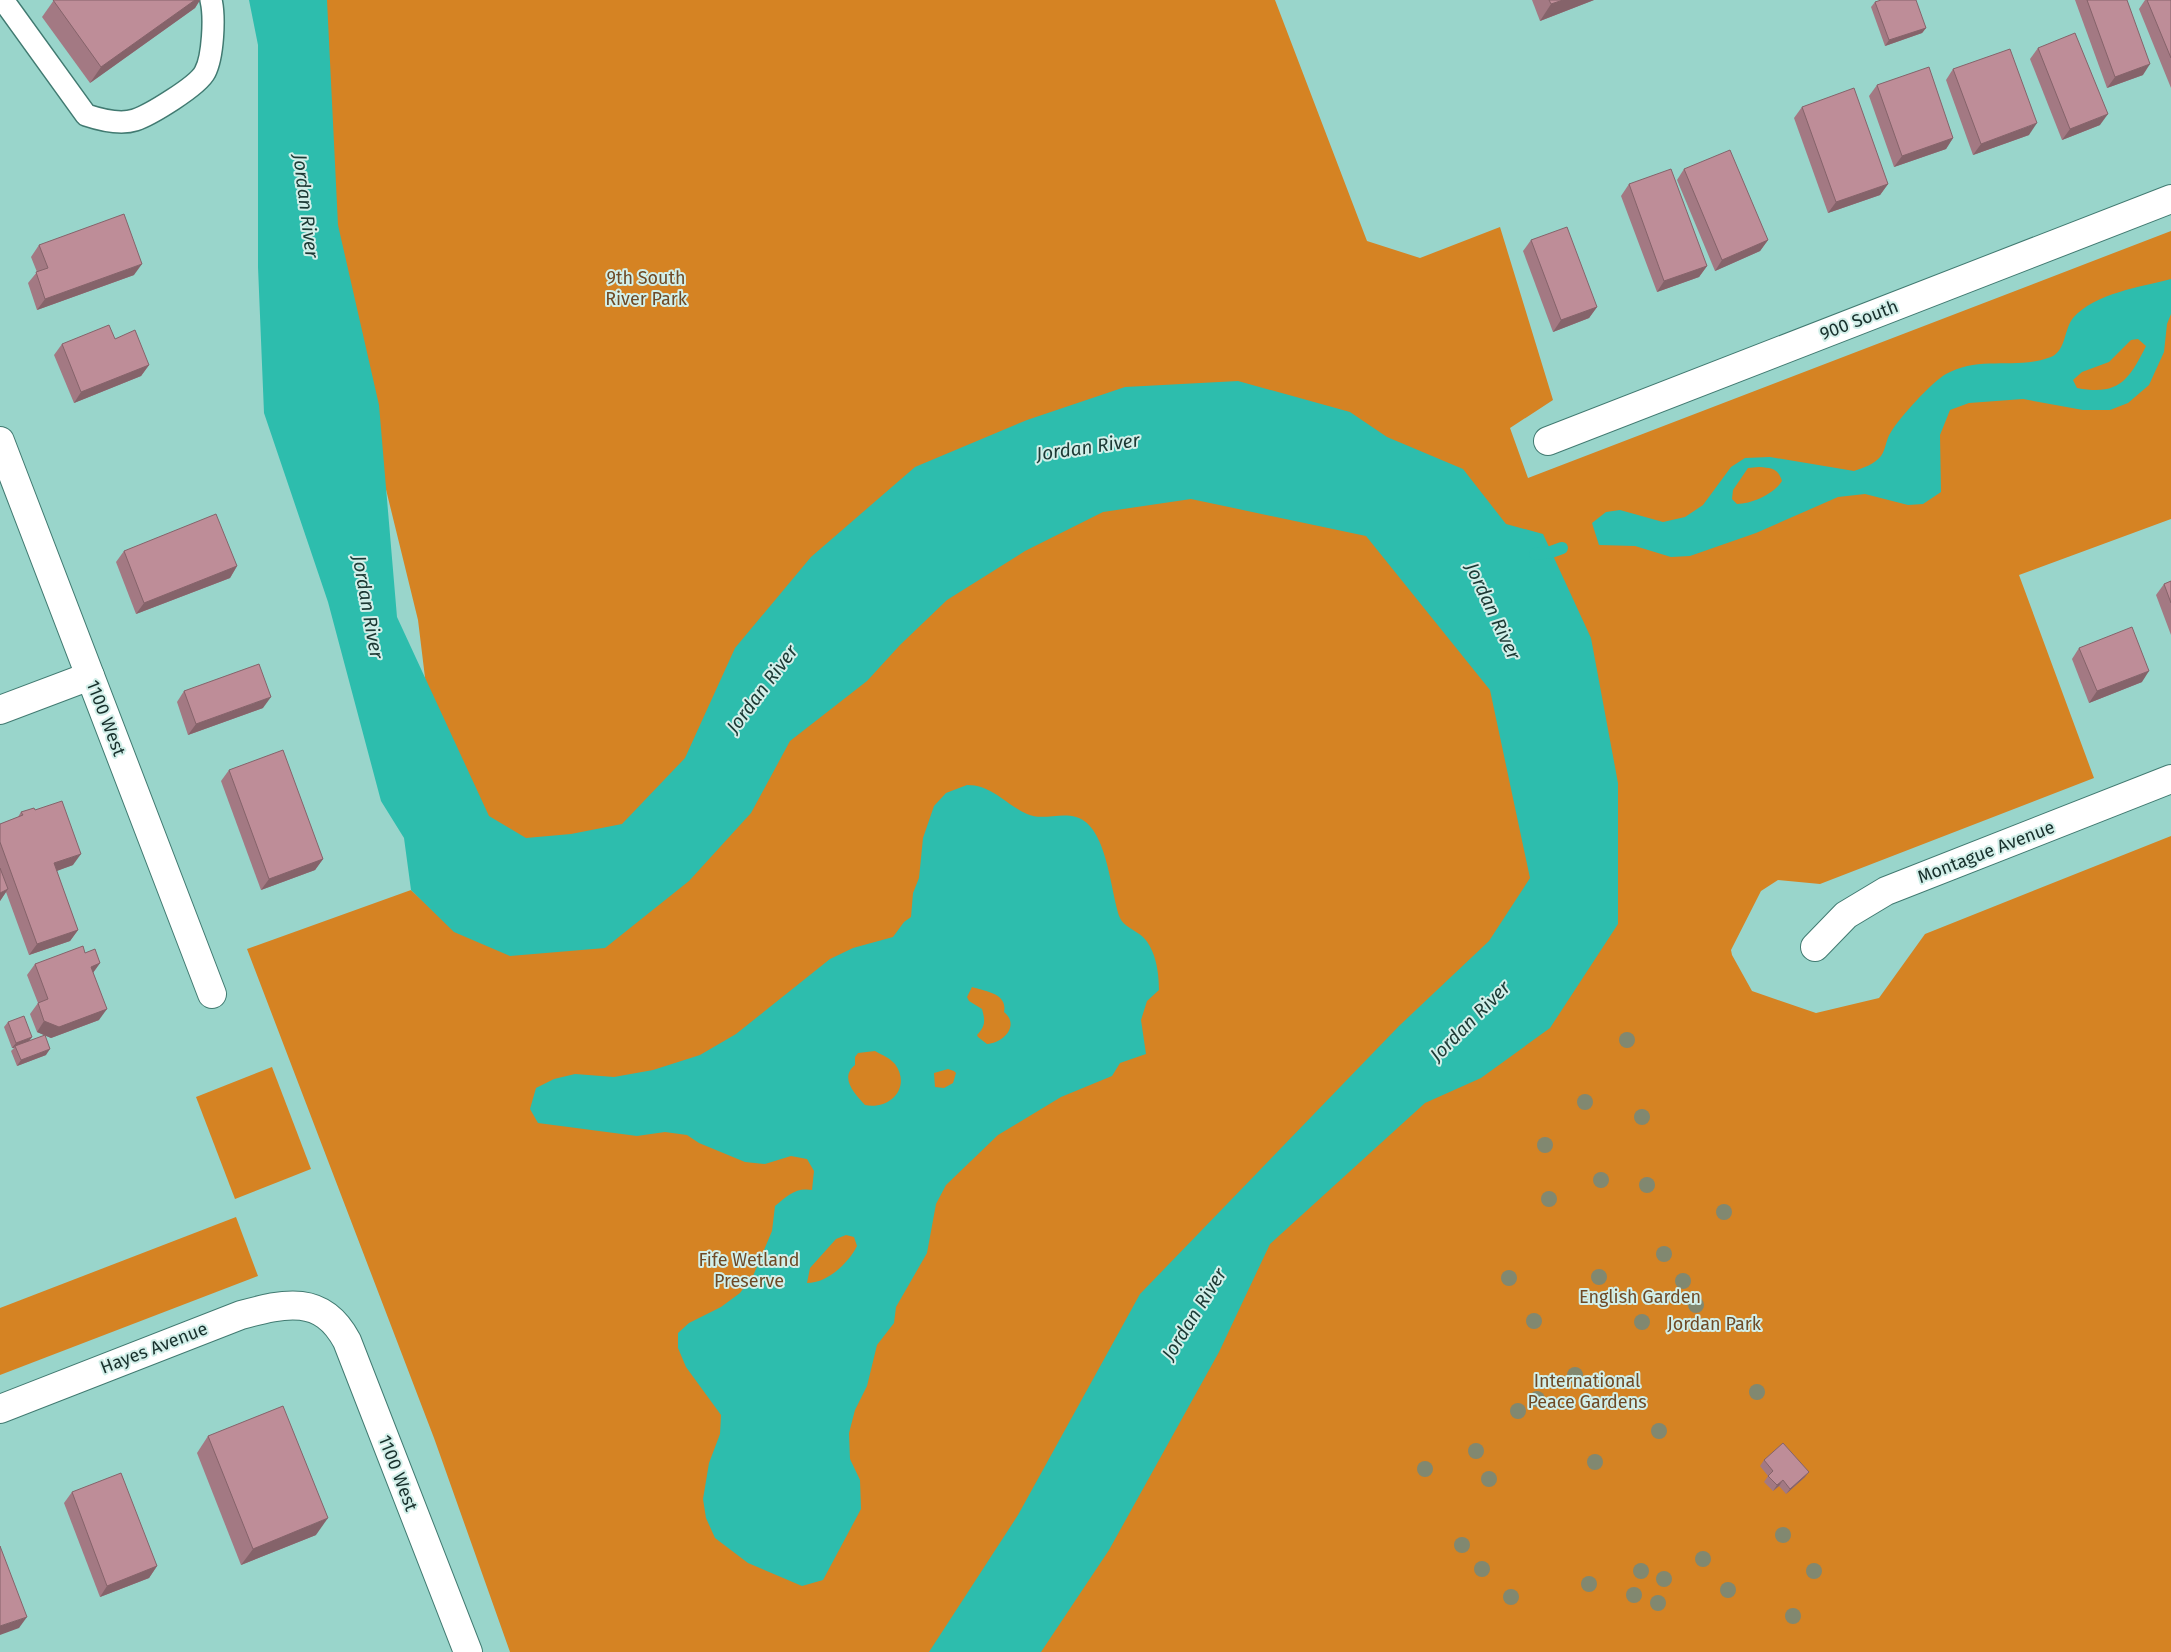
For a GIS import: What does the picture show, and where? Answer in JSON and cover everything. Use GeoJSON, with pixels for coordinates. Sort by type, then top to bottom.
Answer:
{"type":"FeatureCollection","features":[{"type":"Feature","properties":{"kind":"street","name":"900 South"},"geometry":{"type":"LineString","coordinates":[[1548,441],[2171,199]]}},
{"type":"Feature","properties":{"kind":"street","name":"1100 West"},"geometry":{"type":"LineString","coordinates":[[0,442],[212,994]]}},
{"type":"Feature","properties":{"kind":"street"},"geometry":{"type":"LineString","coordinates":[[0,710],[90,676]]}},
{"type":"Feature","properties":{"kind":"street","name":"Montague Avenue"},"geometry":{"type":"LineString","coordinates":[[1815,947],[1846,915],[1886,891],[2171,779]]}},
{"type":"Feature","properties":{"kind":"street","name":"Hayes Avenue"},"geometry":{"type":"LineString","coordinates":[[0,1409],[240,1315],[282,1305],[312,1307]]}},
{"type":"Feature","properties":{"kind":"street","name":"1100 West"},"geometry":{"type":"LineString","coordinates":[[312,1307],[324,1312],[340,1329],[346,1341],[468,1652]]}},
{"type":"Feature","properties":{"kind":"lane"},"geometry":{"type":"LineString","coordinates":[[3,0],[86,115],[106,122],[135,120],[188,90],[205,72],[212,41],[214,12],[211,0]]}},
{"type":"Feature","properties":{"kind":"green space"},"geometry":{"type":"Polygon","coordinates":[[[266,0],[1275,0],[1367,241],[1420,258],[1500,227],[1553,400],[1510,428],[1528,478],[2171,231],[2171,519],[2019,575],[2094,778],[1820,884],[1778,880],[1761,891],[1731,950],[1752,991],[1816,1013],[1879,998],[1925,934],[2171,836],[2171,1652],[510,1652],[434,1438],[247,949],[411,890],[456,932],[418,620],[266,0]]]}},
{"type":"Feature","properties":{"kind":"green space"},"geometry":{"type":"Polygon","coordinates":[[[272,1067],[311,1169],[235,1199],[196,1097],[272,1067]]]}},
{"type":"Feature","properties":{"kind":"green space"},"geometry":{"type":"Polygon","coordinates":[[[236,1217],[258,1276],[0,1375],[0,1308],[236,1217]]]}},
{"type":"Feature","properties":{"kind":"water","name":"Jordan River"},"geometry":{"type":"Polygon","coordinates":[[[249,0],[327,0],[338,225],[379,405],[397,617],[489,816],[526,838],[571,834],[622,824],[685,758],[735,648],[811,557],[915,467],[1027,420],[1125,387],[1238,381],[1350,412],[1387,437],[1463,469],[1506,524],[1543,534],[1591,638],[1618,783],[1618,924],[1550,1028],[1481,1078],[1425,1103],[1270,1244],[1219,1352],[1109,1550],[1041,1652],[929,1652],[1018,1515],[1140,1294],[1399,1026],[1489,941],[1530,878],[1490,690],[1366,536],[1191,499],[1103,512],[1025,551],[947,600],[900,645],[867,681],[790,741],[751,813],[689,881],[605,948],[510,956],[454,932],[411,890],[404,838],[381,801],[328,602],[264,413],[258,267],[258,45],[249,0]]]}},
{"type":"Feature","properties":{"kind":"water"},"geometry":{"type":"Polygon","coordinates":[[[2171,279],[2171,314],[2167,324],[2164,352],[2149,385],[2128,403],[2110,410],[2083,410],[2023,399],[1969,403],[1950,410],[1940,435],[1941,492],[1923,504],[1908,505],[1865,494],[1838,497],[1756,533],[1690,556],[1671,557],[1635,546],[1599,545],[1592,523],[1606,512],[1620,510],[1663,522],[1685,517],[1703,505],[1731,467],[1745,458],[1770,457],[1854,471],[1869,465],[1881,456],[1889,435],[1909,409],[1933,384],[1946,374],[1972,365],[2038,361],[2051,357],[2060,350],[2070,323],[2082,309],[2093,302],[2119,292],[2171,279]],[[2138,339],[2131,340],[2109,362],[2082,372],[2073,380],[2077,388],[2103,390],[2121,383],[2134,368],[2146,346],[2138,339]],[[1748,468],[1733,490],[1732,499],[1737,504],[1743,504],[1768,494],[1782,481],[1774,469],[1748,468]]]}},
{"type":"Feature","properties":{"kind":"water"},"geometry":{"type":"Polygon","coordinates":[[[967,785],[976,786],[984,788],[1019,810],[1033,816],[1064,815],[1076,817],[1087,823],[1095,833],[1101,846],[1120,918],[1143,937],[1151,948],[1157,969],[1159,990],[1147,1001],[1141,1020],[1146,1054],[1120,1063],[1112,1076],[1061,1097],[998,1135],[946,1185],[936,1204],[927,1253],[896,1307],[894,1323],[877,1345],[867,1386],[855,1410],[849,1433],[850,1459],[860,1480],[861,1509],[823,1580],[802,1586],[748,1563],[715,1538],[706,1518],[703,1499],[709,1463],[720,1434],[721,1415],[686,1367],[678,1348],[678,1333],[689,1323],[721,1307],[740,1293],[753,1276],[772,1231],[775,1206],[796,1191],[812,1190],[814,1171],[807,1159],[791,1156],[765,1164],[745,1162],[699,1143],[687,1135],[665,1132],[637,1136],[538,1123],[530,1109],[536,1088],[554,1079],[575,1074],[614,1077],[653,1070],[700,1055],[736,1034],[830,959],[853,948],[893,937],[904,922],[911,917],[913,893],[919,878],[923,838],[934,806],[946,793],[967,785]],[[972,987],[967,997],[969,1001],[982,1009],[984,1016],[984,1023],[977,1035],[978,1037],[987,1044],[1004,1037],[1010,1028],[1010,1022],[999,997],[972,987]],[[875,1051],[858,1053],[855,1057],[855,1065],[848,1075],[853,1091],[865,1105],[874,1106],[890,1101],[899,1089],[901,1081],[900,1073],[895,1064],[875,1051]],[[948,1069],[934,1073],[935,1087],[944,1088],[953,1083],[956,1073],[948,1069]],[[846,1235],[836,1239],[810,1268],[807,1283],[822,1280],[836,1271],[857,1246],[854,1237],[846,1235]]]}},
{"type":"Feature","properties":{"kind":"building"},"geometry":{"type":"Polygon","coordinates":[[[53,0],[195,0],[101,67],[53,0]]]}},
{"type":"Feature","properties":{"kind":"building"},"geometry":{"type":"Polygon","coordinates":[[[1549,0],[1563,0],[1551,4],[1549,0]]]}},
{"type":"Feature","properties":{"kind":"building"},"geometry":{"type":"Polygon","coordinates":[[[1881,0],[1916,0],[1926,28],[1889,40],[1875,2],[1881,0]]]}},
{"type":"Feature","properties":{"kind":"building"},"geometry":{"type":"Polygon","coordinates":[[[2087,0],[2127,0],[2150,64],[2115,77],[2087,0]]]}},
{"type":"Feature","properties":{"kind":"building"},"geometry":{"type":"Polygon","coordinates":[[[2147,0],[2171,0],[2171,58],[2147,0]]]}},
{"type":"Feature","properties":{"kind":"building"},"geometry":{"type":"Polygon","coordinates":[[[2075,33],[2108,114],[2070,129],[2038,48],[2075,33]]]}},
{"type":"Feature","properties":{"kind":"building"},"geometry":{"type":"Polygon","coordinates":[[[2010,49],[2037,123],[1981,144],[1953,69],[2010,49]]]}},
{"type":"Feature","properties":{"kind":"building"},"geometry":{"type":"Polygon","coordinates":[[[1929,67],[1953,138],[1902,156],[1877,85],[1929,67]]]}},
{"type":"Feature","properties":{"kind":"building"},"geometry":{"type":"Polygon","coordinates":[[[1854,88],[1888,184],[1836,202],[1802,107],[1854,88]]]}},
{"type":"Feature","properties":{"kind":"building"},"geometry":{"type":"Polygon","coordinates":[[[1730,150],[1768,240],[1722,260],[1684,169],[1730,150]]]}},
{"type":"Feature","properties":{"kind":"building"},"geometry":{"type":"Polygon","coordinates":[[[1671,169],[1707,266],[1664,281],[1629,184],[1671,169]]]}},
{"type":"Feature","properties":{"kind":"building"},"geometry":{"type":"Polygon","coordinates":[[[124,214],[142,264],[45,299],[36,272],[48,268],[39,245],[124,214]]]}},
{"type":"Feature","properties":{"kind":"building"},"geometry":{"type":"Polygon","coordinates":[[[1567,227],[1597,307],[1561,320],[1531,240],[1567,227]]]}},
{"type":"Feature","properties":{"kind":"building"},"geometry":{"type":"Polygon","coordinates":[[[109,325],[115,339],[135,330],[149,365],[81,392],[62,344],[109,325]]]}},
{"type":"Feature","properties":{"kind":"building"},"geometry":{"type":"Polygon","coordinates":[[[216,514],[237,566],[144,603],[124,551],[216,514]]]}},
{"type":"Feature","properties":{"kind":"building"},"geometry":{"type":"Polygon","coordinates":[[[2171,581],[2171,603],[2164,584],[2171,581]]]}},
{"type":"Feature","properties":{"kind":"building"},"geometry":{"type":"Polygon","coordinates":[[[2132,627],[2149,671],[2097,691],[2079,648],[2132,627]]]}},
{"type":"Feature","properties":{"kind":"building"},"geometry":{"type":"Polygon","coordinates":[[[259,664],[271,697],[196,724],[184,691],[259,664]]]}},
{"type":"Feature","properties":{"kind":"building"},"geometry":{"type":"Polygon","coordinates":[[[283,750],[323,859],[269,879],[229,770],[283,750]]]}},
{"type":"Feature","properties":{"kind":"building"},"geometry":{"type":"Polygon","coordinates":[[[62,801],[81,854],[54,863],[78,930],[37,944],[0,842],[0,824],[23,815],[21,812],[34,808],[35,810],[62,801]]]}},
{"type":"Feature","properties":{"kind":"building"},"geometry":{"type":"Polygon","coordinates":[[[0,868],[8,889],[0,893],[0,868]]]}},
{"type":"Feature","properties":{"kind":"building"},"geometry":{"type":"Polygon","coordinates":[[[83,946],[85,953],[95,949],[100,963],[91,967],[107,1009],[59,1027],[44,1021],[38,1003],[48,999],[35,964],[83,946]]]}},
{"type":"Feature","properties":{"kind":"building"},"geometry":{"type":"Polygon","coordinates":[[[24,1016],[32,1037],[16,1043],[8,1022],[24,1016]]]}},
{"type":"Feature","properties":{"kind":"building"},"geometry":{"type":"Polygon","coordinates":[[[45,1035],[50,1049],[21,1060],[15,1046],[45,1035]]]}},
{"type":"Feature","properties":{"kind":"building"},"geometry":{"type":"Polygon","coordinates":[[[283,1406],[328,1518],[253,1549],[208,1436],[283,1406]]]}},
{"type":"Feature","properties":{"kind":"building"},"geometry":{"type":"Polygon","coordinates":[[[1783,1443],[1809,1472],[1790,1489],[1783,1480],[1777,1485],[1768,1476],[1773,1471],[1764,1460],[1783,1443]]]}},
{"type":"Feature","properties":{"kind":"building"},"geometry":{"type":"Polygon","coordinates":[[[121,1473],[157,1566],[107,1586],[72,1492],[121,1473]]]}},
{"type":"Feature","properties":{"kind":"building"},"geometry":{"type":"Polygon","coordinates":[[[0,1546],[27,1617],[0,1626],[0,1546]]]}},
{"type":"Feature","properties":{"kind":"waterway"},"geometry":{"type":"LineString","coordinates":[[1535,554],[1551,552],[1562,548]]}},
{"type":"Feature","properties":{"kind":"park label","name":"9th South River Park"},"geometry":{"type":"Point","coordinates":[646,288]}},
{"type":"Feature","properties":{"kind":"park label","name":"Fife Wetland Preserve"},"geometry":{"type":"Point","coordinates":[749,1270]}},
{"type":"Feature","properties":{"kind":"park label","name":"English Garden"},"geometry":{"type":"Point","coordinates":[1640,1297]}},
{"type":"Feature","properties":{"kind":"park label","name":"Jordan Park"},"geometry":{"type":"Point","coordinates":[1714,1324]}},
{"type":"Feature","properties":{"kind":"park label","name":"International Peace Gardens"},"geometry":{"type":"Point","coordinates":[1587,1391]}}]}
